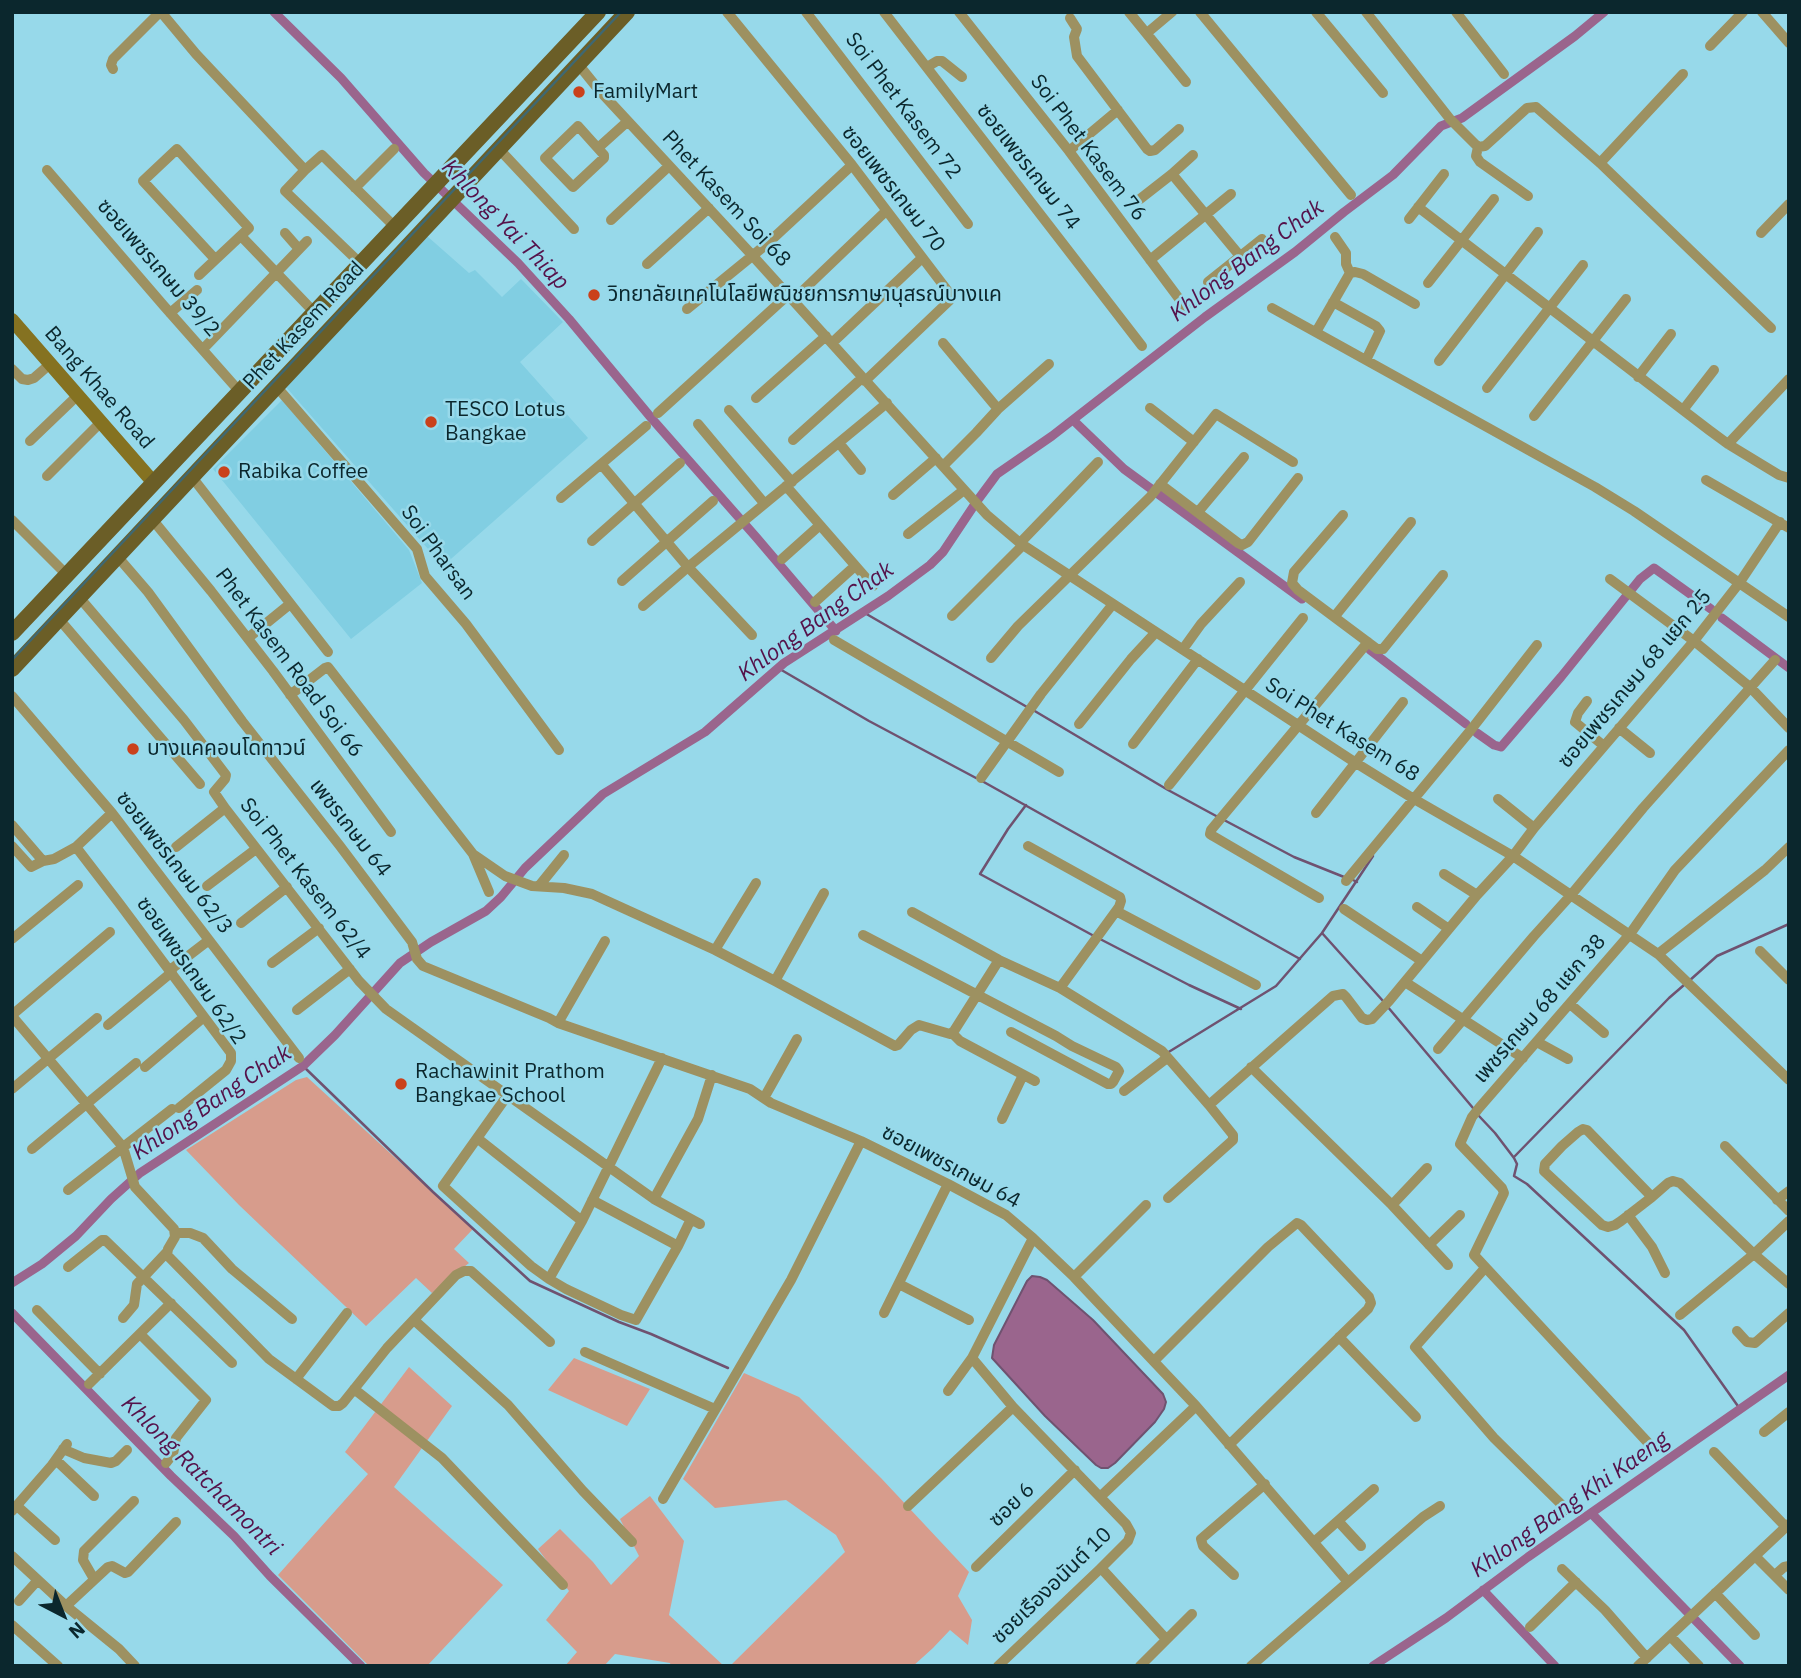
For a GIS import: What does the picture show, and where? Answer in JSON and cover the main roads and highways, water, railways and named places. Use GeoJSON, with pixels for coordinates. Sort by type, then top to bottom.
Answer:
{"type":"FeatureCollection","features":[{"type":"Feature","properties":{"kind":"main road","name":"Phet Kasem Road"},"geometry":{"type":"LineString","coordinates":[[12,669],[627,12]]}},
{"type":"Feature","properties":{"kind":"main road","name":"Phet Kasem Road"},"geometry":{"type":"LineString","coordinates":[[12,634],[395,228],[592,14]]}},
{"type":"Feature","properties":{"kind":"main road","name":"Bang Khae Road"},"geometry":{"type":"LineString","coordinates":[[12,320],[154,483]]}},
{"type":"Feature","properties":{"kind":"main road"},"geometry":{"type":"LineString","coordinates":[[154,483],[175,486],[192,477]]}},
{"type":"Feature","properties":{"kind":"waterway","name":"Khlong Yai Thiap"},"geometry":{"type":"LineString","coordinates":[[274,12],[341,78],[424,173],[518,263],[569,319],[836,631]]}},
{"type":"Feature","properties":{"kind":"waterway","name":"Khlong Bang Chak"},"geometry":{"type":"LineString","coordinates":[[12,1283],[42,1264],[76,1236],[140,1173],[303,1066],[400,963],[486,911],[525,868],[603,794],[705,732],[784,663],[888,596],[930,565],[943,552],[997,474],[1052,436],[1205,317],[1295,252],[1393,175],[1441,126],[1462,118],[1604,12]]}},
{"type":"Feature","properties":{"kind":"waterway"},"geometry":{"type":"LineString","coordinates":[[1073,420],[1124,469],[1302,599]]}},
{"type":"Feature","properties":{"kind":"waterway"},"geometry":{"type":"LineString","coordinates":[[1477,733],[1501,747],[1640,579],[1654,568],[1711,609]]}},
{"type":"Feature","properties":{"kind":"waterway"},"geometry":{"type":"LineString","coordinates":[[863,612],[1027,707]]}},
{"type":"Feature","properties":{"kind":"waterway"},"geometry":{"type":"LineString","coordinates":[[1722,618],[1789,668]]}},
{"type":"Feature","properties":{"kind":"waterway"},"geometry":{"type":"LineString","coordinates":[[1370,650],[1466,724]]}},
{"type":"Feature","properties":{"kind":"waterway"},"geometry":{"type":"LineString","coordinates":[[778,668],[869,721],[976,778]]}},
{"type":"Feature","properties":{"kind":"waterway"},"geometry":{"type":"LineString","coordinates":[[1033,710],[1218,817]]}},
{"type":"Feature","properties":{"kind":"waterway"},"geometry":{"type":"LineString","coordinates":[[982,781],[1300,959]]}},
{"type":"Feature","properties":{"kind":"waterway"},"geometry":{"type":"LineString","coordinates":[[1026,805],[980,874],[1094,936]]}},
{"type":"Feature","properties":{"kind":"waterway"},"geometry":{"type":"LineString","coordinates":[[1224,820],[1294,857],[1344,877]]}},
{"type":"Feature","properties":{"kind":"waterway"},"geometry":{"type":"LineString","coordinates":[[1167,1053],[1276,986],[1322,933],[1373,856]]}},
{"type":"Feature","properties":{"kind":"waterway"},"geometry":{"type":"LineString","coordinates":[[1351,879],[1357,882]]}},
{"type":"Feature","properties":{"kind":"waterway"},"geometry":{"type":"LineString","coordinates":[[1689,981],[1717,956],[1789,924]]}},
{"type":"Feature","properties":{"kind":"waterway"},"geometry":{"type":"LineString","coordinates":[[1322,933],[1383,1001]]}},
{"type":"Feature","properties":{"kind":"waterway"},"geometry":{"type":"LineString","coordinates":[[1100,939],[1241,1009]]}},
{"type":"Feature","properties":{"kind":"waterway"},"geometry":{"type":"LineString","coordinates":[[1514,1157],[1684,985]]}},
{"type":"Feature","properties":{"kind":"waterway"},"geometry":{"type":"LineString","coordinates":[[1387,1006],[1473,1108]]}},
{"type":"Feature","properties":{"kind":"waterway"},"geometry":{"type":"LineString","coordinates":[[303,1066],[530,1281],[728,1368]]}},
{"type":"Feature","properties":{"kind":"waterway"},"geometry":{"type":"LineString","coordinates":[[1479,1116],[1514,1158],[1517,1164],[1514,1176],[1527,1184],[1684,1330],[1740,1409]]}},
{"type":"Feature","properties":{"kind":"waterway","name":"Khlong Ratchamontri"},"geometry":{"type":"LineString","coordinates":[[12,1313],[361,1666]]}},
{"type":"Feature","properties":{"kind":"waterway","name":"Khlong Bang Khi Kaeng"},"geometry":{"type":"LineString","coordinates":[[1373,1666],[1446,1618],[1528,1557],[1789,1375]]}},
{"type":"Feature","properties":{"kind":"waterway"},"geometry":{"type":"LineString","coordinates":[[1591,1513],[1740,1666]]}},
{"type":"Feature","properties":{"kind":"waterway"},"geometry":{"type":"LineString","coordinates":[[1483,1590],[1555,1666]]}},
{"type":"Feature","properties":{"kind":"railway"},"geometry":{"type":"LineString","coordinates":[[12,660],[621,12]]}},
{"type":"Feature","properties":{"kind":"place","name":"FamilyMart"},"geometry":{"type":"Point","coordinates":[579,92]}},
{"type":"Feature","properties":{"kind":"place","name":"วิทยาลัยเทคโนโลยีพณิชยการภาษานุสรณ์บางแค"},"geometry":{"type":"Point","coordinates":[594,295]}},
{"type":"Feature","properties":{"kind":"place","name":"TESCO Lotus Bangkae"},"geometry":{"type":"Point","coordinates":[431,422]}},
{"type":"Feature","properties":{"kind":"place","name":"Rabika Coffee"},"geometry":{"type":"Point","coordinates":[224,472]}},
{"type":"Feature","properties":{"kind":"place","name":"บางแคคอนโดทาวน์"},"geometry":{"type":"Point","coordinates":[133,749]}},
{"type":"Feature","properties":{"kind":"place","name":"Rachawinit Prathom Bangkae School"},"geometry":{"type":"Point","coordinates":[401,1084]}}]}
